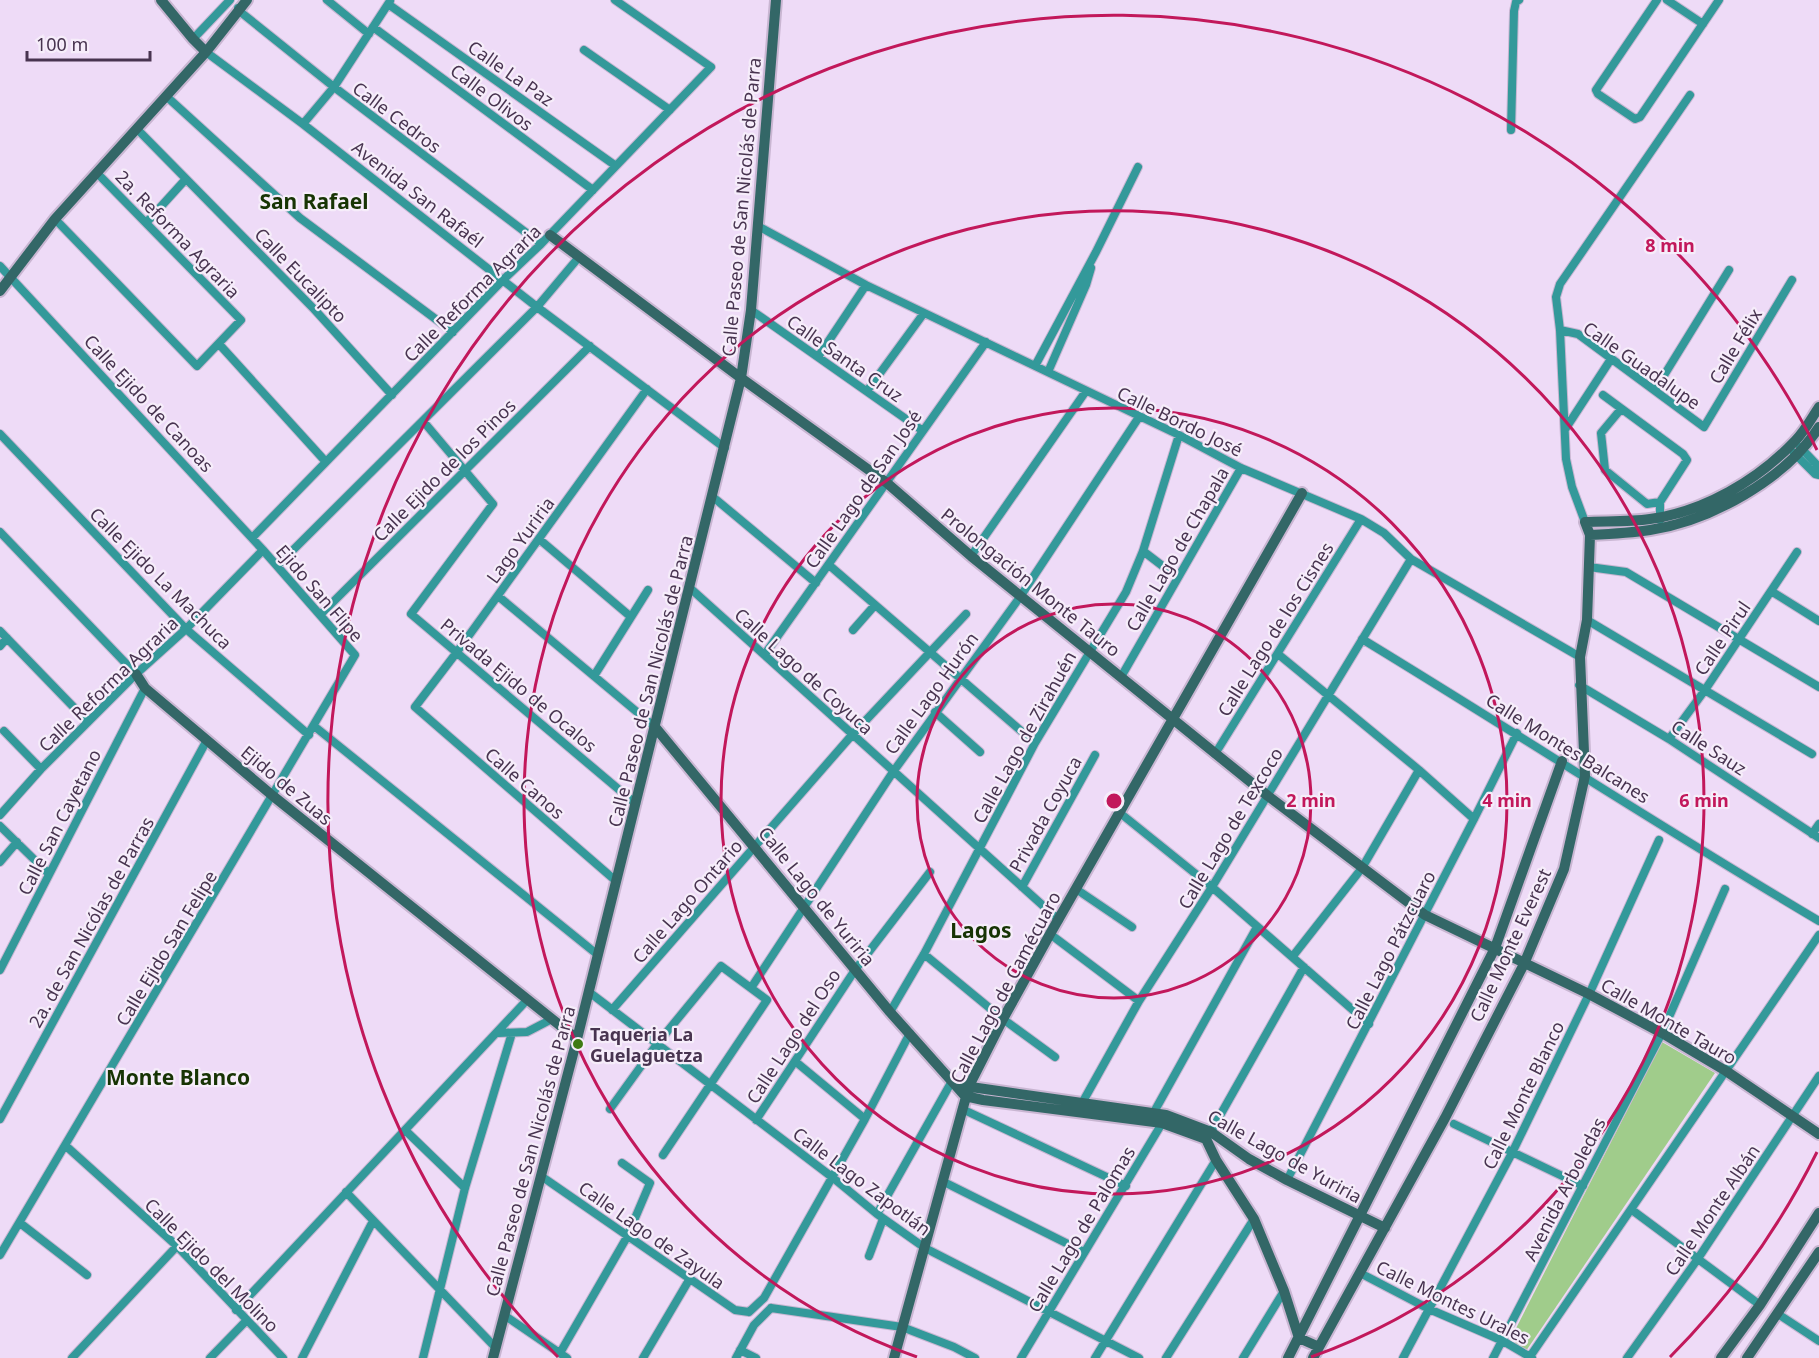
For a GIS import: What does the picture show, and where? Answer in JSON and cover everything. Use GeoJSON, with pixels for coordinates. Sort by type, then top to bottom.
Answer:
{"type":"FeatureCollection","features":[{"type":"Feature","properties":{"kind":"street"},"geometry":{"type":"LineString","coordinates":[[161,0],[206,52]]}},
{"type":"Feature","properties":{"kind":"street"},"geometry":{"type":"LineString","coordinates":[[193,39],[230,0]]}},
{"type":"Feature","properties":{"kind":"street"},"geometry":{"type":"LineString","coordinates":[[0,291],[55,219],[206,52],[239,5],[247,0]]}},
{"type":"Feature","properties":{"kind":"street","name":"Calle Olivos"},"geometry":{"type":"LineString","coordinates":[[327,0],[593,190]]}},
{"type":"Feature","properties":{"kind":"street","name":"Calle Reforma Agraria"},"geometry":{"type":"LineString","coordinates":[[252,538],[503,280],[546,240],[711,67],[615,0]]}},
{"type":"Feature","properties":{"kind":"street","name":"Calle Paseo de San Nicolás de Parra"},"geometry":{"type":"LineString","coordinates":[[494,1353],[589,992],[741,378],[751,310],[776,0]]}},
{"type":"Feature","properties":{"kind":"street"},"geometry":{"type":"LineString","coordinates":[[1511,130],[1514,11],[1516,2],[1519,0]]}},
{"type":"Feature","properties":{"kind":"street"},"geometry":{"type":"LineString","coordinates":[[1657,0],[1596,90],[1598,94],[1635,119],[1640,117],[1719,0]]}},
{"type":"Feature","properties":{"kind":"street"},"geometry":{"type":"LineString","coordinates":[[1667,0],[1703,24]]}},
{"type":"Feature","properties":{"kind":"street"},"geometry":{"type":"LineString","coordinates":[[303,124],[334,87],[389,2]]}},
{"type":"Feature","properties":{"kind":"street","name":"Calle La Paz"},"geometry":{"type":"LineString","coordinates":[[389,2],[616,166]]}},
{"type":"Feature","properties":{"kind":"street","name":"Calle Cedros"},"geometry":{"type":"LineString","coordinates":[[239,5],[334,87],[546,240]]}},
{"type":"Feature","properties":{"kind":"street"},"geometry":{"type":"LineString","coordinates":[[584,50],[670,110]]}},
{"type":"Feature","properties":{"kind":"street","name":"Avenida San Rafaél"},"geometry":{"type":"LineString","coordinates":[[206,52],[724,448]]}},
{"type":"Feature","properties":{"kind":"street","name":"Calle Monte Everest"},"geometry":{"type":"LineString","coordinates":[[1313,1358],[1445,1118],[1524,964],[1564,869],[1585,776],[1580,657],[1587,620],[1590,535],[1572,487],[1566,459],[1560,330],[1556,297],[1560,284],[1690,95]]}},
{"type":"Feature","properties":{"kind":"street"},"geometry":{"type":"LineString","coordinates":[[166,96],[300,218],[453,332]]}},
{"type":"Feature","properties":{"kind":"street","name":"Calle Eucalipto"},"geometry":{"type":"LineString","coordinates":[[137,129],[314,309],[392,394]]}},
{"type":"Feature","properties":{"kind":"street"},"geometry":{"type":"LineString","coordinates":[[1035,366],[1138,167]]}},
{"type":"Feature","properties":{"kind":"street","name":"2a. Reforma Agraria"},"geometry":{"type":"LineString","coordinates":[[97,173],[241,320],[219,344]]}},
{"type":"Feature","properties":{"kind":"street"},"geometry":{"type":"LineString","coordinates":[[146,223],[185,180]]}},
{"type":"Feature","properties":{"kind":"street"},"geometry":{"type":"LineString","coordinates":[[55,219],[197,366],[219,344],[326,462]]}},
{"type":"Feature","properties":{"kind":"street","name":"Calle Bordo José"},"geometry":{"type":"LineString","coordinates":[[758,225],[866,285],[1179,435],[1241,468],[1361,519],[1384,532],[1411,560],[1580,657]]}},
{"type":"Feature","properties":{"kind":"street","name":"Prolongación Monte Tauro"},"geometry":{"type":"LineString","coordinates":[[546,240],[579,257],[886,483],[1020,597],[1215,754],[1425,915],[1495,948]]}},
{"type":"Feature","properties":{"kind":"street"},"geometry":{"type":"LineString","coordinates":[[1048,372],[1086,285],[1096,252]]}},
{"type":"Feature","properties":{"kind":"street"},"geometry":{"type":"LineString","coordinates":[[278,566],[537,307],[579,257]]}},
{"type":"Feature","properties":{"kind":"street","name":"Calle Ejido de Canoas"},"geometry":{"type":"LineString","coordinates":[[0,266],[263,549]]}},
{"type":"Feature","properties":{"kind":"street"},"geometry":{"type":"LineString","coordinates":[[1655,390],[1729,270]]}},
{"type":"Feature","properties":{"kind":"street","name":"Calle Félix"},"geometry":{"type":"LineString","coordinates":[[1704,428],[1792,280]]}},
{"type":"Feature","properties":{"kind":"street"},"geometry":{"type":"LineString","coordinates":[[818,357],[866,285]]}},
{"type":"Feature","properties":{"kind":"street","name":"Calle Santa Cruz"},"geometry":{"type":"LineString","coordinates":[[751,310],[922,431]]}},
{"type":"Feature","properties":{"kind":"street"},"geometry":{"type":"LineString","coordinates":[[867,391],[924,313]]}},
{"type":"Feature","properties":{"kind":"street","name":"Calle Guadalupe"},"geometry":{"type":"LineString","coordinates":[[1560,330],[1578,334],[1704,428]]}},
{"type":"Feature","properties":{"kind":"street","name":"Calle Lago de San José"},"geometry":{"type":"LineString","coordinates":[[765,654],[986,342]]}},
{"type":"Feature","properties":{"kind":"street","name":"Calle Ejido de los Pinos"},"geometry":{"type":"LineString","coordinates":[[320,615],[590,346]]}},
{"type":"Feature","properties":{"kind":"street"},"geometry":{"type":"LineString","coordinates":[[1566,428],[1611,359]]}},
{"type":"Feature","properties":{"kind":"street","name":"Lago Yuriria"},"geometry":{"type":"LineString","coordinates":[[415,707],[458,652],[647,390]]}},
{"type":"Feature","properties":{"kind":"street"},"geometry":{"type":"LineString","coordinates":[[971,556],[1086,391]]}},
{"type":"Feature","properties":{"kind":"street"},"geometry":{"type":"LineString","coordinates":[[1603,395],[1683,454],[1687,460],[1660,502],[1656,524]]}},
{"type":"Feature","properties":{"kind":"street"},"geometry":{"type":"LineString","coordinates":[[1796,448],[1819,407]]}},
{"type":"Feature","properties":{"kind":"street"},"geometry":{"type":"LineString","coordinates":[[1621,409],[1601,433],[1605,470],[1647,504],[1656,524]]}},
{"type":"Feature","properties":{"kind":"street","name":"Calle Lago Hurón"},"geometry":{"type":"LineString","coordinates":[[751,988],[892,772],[1020,597],[1139,417]]}},
{"type":"Feature","properties":{"kind":"street"},"geometry":{"type":"LineString","coordinates":[[423,421],[465,470]]}},
{"type":"Feature","properties":{"kind":"street"},"geometry":{"type":"LineString","coordinates":[[1590,535],[1692,520],[1727,505],[1754,489],[1819,427]]}},
{"type":"Feature","properties":{"kind":"street","name":"Calle Ejido La Machuca"},"geometry":{"type":"LineString","coordinates":[[0,434],[186,629],[309,735]]}},
{"type":"Feature","properties":{"kind":"street","name":"Calle Lago de Zirahuén"},"geometry":{"type":"LineString","coordinates":[[890,1012],[924,954],[1035,742],[1126,592],[1143,551],[1179,435]]}},
{"type":"Feature","properties":{"kind":"street"},"geometry":{"type":"LineString","coordinates":[[1796,448],[1818,472]]}},
{"type":"Feature","properties":{"kind":"street","name":"Calle Lago de Chapala"},"geometry":{"type":"LineString","coordinates":[[1121,677],[1241,468]]}},
{"type":"Feature","properties":{"kind":"street","name":"Privada Ejido de Ocalos"},"geometry":{"type":"LineString","coordinates":[[465,470],[493,504],[411,614],[636,804]]}},
{"type":"Feature","properties":{"kind":"street","name":"Calle Lago de Camécuaro"},"geometry":{"type":"LineString","coordinates":[[894,1358],[967,1091],[1003,1019],[1050,934],[1302,493]]}},
{"type":"Feature","properties":{"kind":"street"},"geometry":{"type":"LineString","coordinates":[[713,497],[816,583]]}},
{"type":"Feature","properties":{"kind":"street"},"geometry":{"type":"LineString","coordinates":[[1647,504],[1660,502]]}},
{"type":"Feature","properties":{"kind":"street","name":"Calle Lago de los Cisnes"},"geometry":{"type":"LineString","coordinates":[[1215,754],[1361,519]]}},
{"type":"Feature","properties":{"kind":"street"},"geometry":{"type":"LineString","coordinates":[[1585,522],[1656,524]]}},
{"type":"Feature","properties":{"kind":"street","name":"Ejido de Zuas"},"geometry":{"type":"LineString","coordinates":[[0,532],[136,674],[146,688],[273,796],[577,1039]]}},
{"type":"Feature","properties":{"kind":"street"},"geometry":{"type":"LineString","coordinates":[[539,539],[631,617]]}},
{"type":"Feature","properties":{"kind":"street","name":"Calle Reforma Agraria"},"geometry":{"type":"LineString","coordinates":[[0,815],[88,722],[186,629],[263,549]]}},
{"type":"Feature","properties":{"kind":"street","name":"Ejido San Flipe"},"geometry":{"type":"LineString","coordinates":[[263,549],[355,655]]}},
{"type":"Feature","properties":{"kind":"street"},"geometry":{"type":"LineString","coordinates":[[1143,551],[1177,577]]}},
{"type":"Feature","properties":{"kind":"street","name":"Calle Pirul"},"geometry":{"type":"LineString","coordinates":[[1669,739],[1705,690],[1797,552]]}},
{"type":"Feature","properties":{"kind":"street","name":"Calle Lago de Texcoco"},"geometry":{"type":"LineString","coordinates":[[1081,1108],[1139,1001],[1212,887],[1411,560]]}},
{"type":"Feature","properties":{"kind":"street"},"geometry":{"type":"LineString","coordinates":[[829,565],[1035,742]]}},
{"type":"Feature","properties":{"kind":"street"},"geometry":{"type":"LineString","coordinates":[[1589,567],[1626,572],[1819,687]]}},
{"type":"Feature","properties":{"kind":"street","name":"Calle Lago de Coyuca"},"geometry":{"type":"LineString","coordinates":[[690,588],[1059,920]]}},
{"type":"Feature","properties":{"kind":"street"},"geometry":{"type":"LineString","coordinates":[[594,676],[648,590]]}},
{"type":"Feature","properties":{"kind":"street"},"geometry":{"type":"LineString","coordinates":[[1771,591],[1819,621]]}},
{"type":"Feature","properties":{"kind":"street"},"geometry":{"type":"LineString","coordinates":[[498,596],[655,727]]}},
{"type":"Feature","properties":{"kind":"street"},"geometry":{"type":"LineString","coordinates":[[854,630],[875,605]]}},
{"type":"Feature","properties":{"kind":"street","name":"Calle Lago Ontario"},"geometry":{"type":"LineString","coordinates":[[612,1010],[852,735],[966,614]]}},
{"type":"Feature","properties":{"kind":"street"},"geometry":{"type":"LineString","coordinates":[[1587,620],[1812,754]]}},
{"type":"Feature","properties":{"kind":"street"},"geometry":{"type":"LineString","coordinates":[[0,631],[88,722]]}},
{"type":"Feature","properties":{"kind":"street"},"geometry":{"type":"LineString","coordinates":[[0,645],[7,638]]}},
{"type":"Feature","properties":{"kind":"street","name":"Calle Montes Balcanes"},"geometry":{"type":"LineString","coordinates":[[1362,639],[1819,921]]}},
{"type":"Feature","properties":{"kind":"street"},"geometry":{"type":"LineString","coordinates":[[1278,654],[1419,770],[1474,819]]}},
{"type":"Feature","properties":{"kind":"street","name":"Calle Ejido San Felipe"},"geometry":{"type":"LineString","coordinates":[[0,1255],[355,655]]}},
{"type":"Feature","properties":{"kind":"street","name":"Calle Sauz"},"geometry":{"type":"LineString","coordinates":[[1580,685],[1669,739],[1816,836]]}},
{"type":"Feature","properties":{"kind":"street","name":"Calle San Cayetano"},"geometry":{"type":"LineString","coordinates":[[0,970],[48,873],[146,688]]}},
{"type":"Feature","properties":{"kind":"street","name":"Calle Canos"},"geometry":{"type":"LineString","coordinates":[[415,707],[616,881]]}},
{"type":"Feature","properties":{"kind":"street"},"geometry":{"type":"LineString","coordinates":[[935,712],[980,752]]}},
{"type":"Feature","properties":{"kind":"street"},"geometry":{"type":"LineString","coordinates":[[314,726],[598,955]]}},
{"type":"Feature","properties":{"kind":"street","name":"Calle Lago de Yuriria"},"geometry":{"type":"LineString","coordinates":[[655,727],[890,1012],[954,1082],[967,1091],[1161,1117],[1209,1135],[1287,1180],[1385,1228]]}},
{"type":"Feature","properties":{"kind":"street"},"geometry":{"type":"LineString","coordinates":[[4,731],[41,770]]}},
{"type":"Feature","properties":{"kind":"street","name":"Calle Lago Pátzcuaro"},"geometry":{"type":"LineString","coordinates":[[1287,1180],[1517,734]]}},
{"type":"Feature","properties":{"kind":"street","name":"2a. de San Nicólas de Parras"},"geometry":{"type":"LineString","coordinates":[[0,1119],[207,740]]}},
{"type":"Feature","properties":{"kind":"street","name":"Privada Coyuca"},"geometry":{"type":"LineString","coordinates":[[1022,887],[1095,755]]}},
{"type":"Feature","properties":{"kind":"street","name":"Calle Monte Everest"},"geometry":{"type":"LineString","coordinates":[[1288,1358],[1495,948],[1562,761]]}},
{"type":"Feature","properties":{"kind":"street"},"geometry":{"type":"LineString","coordinates":[[1293,957],[1362,867],[1419,770]]}},
{"type":"Feature","properties":{"kind":"street"},"geometry":{"type":"LineString","coordinates":[[1120,813],[1212,887],[1369,1024]]}},
{"type":"Feature","properties":{"kind":"street"},"geometry":{"type":"LineString","coordinates":[[1816,836],[1819,824]]}},
{"type":"Feature","properties":{"kind":"street"},"geometry":{"type":"LineString","coordinates":[[0,826],[48,873]]}},
{"type":"Feature","properties":{"kind":"street","name":"Calle Monte Blanco"},"geometry":{"type":"LineString","coordinates":[[1403,1358],[1512,1153],[1589,994],[1659,840]]}},
{"type":"Feature","properties":{"kind":"street"},"geometry":{"type":"LineString","coordinates":[[0,862],[17,842]]}},
{"type":"Feature","properties":{"kind":"street","name":"Calle Lago del Oso"},"geometry":{"type":"LineString","coordinates":[[756,1120],[855,970],[930,872]]}},
{"type":"Feature","properties":{"kind":"street"},"geometry":{"type":"LineString","coordinates":[[1076,889],[1132,927]]}},
{"type":"Feature","properties":{"kind":"street","name":"Avenida Arboledas"},"geometry":{"type":"LineString","coordinates":[[1493,1358],[1662,1033],[1725,889]]}},
{"type":"Feature","properties":{"kind":"street","name":"Calle Lago de Palomas"},"geometry":{"type":"LineString","coordinates":[[1021,1358],[1126,1186],[1257,927]]}},
{"type":"Feature","properties":{"kind":"street"},"geometry":{"type":"LineString","coordinates":[[1050,934],[1139,1001]]}},
{"type":"Feature","properties":{"kind":"street"},"geometry":{"type":"LineString","coordinates":[[1530,1357],[1819,935]]}},
{"type":"Feature","properties":{"kind":"street","name":"Calle Monte Tauro"},"geometry":{"type":"LineString","coordinates":[[1495,948],[1662,1033],[1726,1071],[1819,1134]]}},
{"type":"Feature","properties":{"kind":"street"},"geometry":{"type":"LineString","coordinates":[[924,954],[1003,1019],[1054,1057]]}},
{"type":"Feature","properties":{"kind":"street"},"geometry":{"type":"LineString","coordinates":[[610,1109],[657,1044],[721,966],[767,1000],[663,1155]]}},
{"type":"Feature","properties":{"kind":"street"},"geometry":{"type":"LineString","coordinates":[[1304,967],[1209,1135],[1216,1160],[1254,1219],[1284,1291],[1299,1338],[1319,1347]]}},
{"type":"Feature","properties":{"kind":"street","name":"Calle Lago Zapotlán"},"geometry":{"type":"LineString","coordinates":[[589,992],[880,1216],[925,1248],[1139,1358]]}},
{"type":"Feature","properties":{"kind":"street"},"geometry":{"type":"LineString","coordinates":[[236,1310],[527,1000]]}},
{"type":"Feature","properties":{"kind":"street"},"geometry":{"type":"LineString","coordinates":[[498,1033],[527,1032],[552,1019]]}},
{"type":"Feature","properties":{"kind":"street"},"geometry":{"type":"LineString","coordinates":[[423,1358],[465,1188],[513,1033]]}},
{"type":"Feature","properties":{"kind":"street"},"geometry":{"type":"LineString","coordinates":[[753,1325],[749,1312],[764,1298],[865,1119],[910,1033]]}},
{"type":"Feature","properties":{"kind":"street"},"geometry":{"type":"LineString","coordinates":[[796,1062],[865,1119]]}},
{"type":"Feature","properties":{"kind":"street","name":"Calle Monte Albán"},"geometry":{"type":"LineString","coordinates":[[1627,1358],[1697,1260],[1819,1076]]}},
{"type":"Feature","properties":{"kind":"street"},"geometry":{"type":"LineString","coordinates":[[869,1256],[880,1216],[954,1082]]}},
{"type":"Feature","properties":{"kind":"street"},"geometry":{"type":"LineString","coordinates":[[962,1109],[1126,1186]]}},
{"type":"Feature","properties":{"kind":"street"},"geometry":{"type":"LineString","coordinates":[[1454,1124],[1583,1186]]}},
{"type":"Feature","properties":{"kind":"street"},"geometry":{"type":"LineString","coordinates":[[406,1131],[465,1188]]}},
{"type":"Feature","properties":{"kind":"street","name":"Calle Ejido del Molino"},"geometry":{"type":"LineString","coordinates":[[66,1146],[177,1246],[246,1322],[283,1358]]}},
{"type":"Feature","properties":{"kind":"street"},"geometry":{"type":"LineString","coordinates":[[1095,1358],[1216,1160]]}},
{"type":"Feature","properties":{"kind":"street"},"geometry":{"type":"LineString","coordinates":[[504,1315],[564,1356],[627,1237],[650,1183],[622,1163]]}},
{"type":"Feature","properties":{"kind":"street","name":"Calle Lago de Zayula"},"geometry":{"type":"LineString","coordinates":[[541,1176],[689,1280],[735,1310],[749,1312]]}},
{"type":"Feature","properties":{"kind":"street"},"geometry":{"type":"LineString","coordinates":[[942,1181],[1084,1252]]}},
{"type":"Feature","properties":{"kind":"street"},"geometry":{"type":"LineString","coordinates":[[346,1192],[441,1290],[494,1353]]}},
{"type":"Feature","properties":{"kind":"street"},"geometry":{"type":"LineString","coordinates":[[1632,1210],[1760,1305]]}},
{"type":"Feature","properties":{"kind":"street"},"geometry":{"type":"LineString","coordinates":[[1721,1358],[1760,1305],[1819,1213]]}},
{"type":"Feature","properties":{"kind":"street"},"geometry":{"type":"LineString","coordinates":[[1166,1358],[1254,1219]]}},
{"type":"Feature","properties":{"kind":"street"},"geometry":{"type":"LineString","coordinates":[[302,1358],[373,1221]]}},
{"type":"Feature","properties":{"kind":"street"},"geometry":{"type":"LineString","coordinates":[[20,1223],[87,1275]]}},
{"type":"Feature","properties":{"kind":"street"},"geometry":{"type":"LineString","coordinates":[[72,1358],[177,1246]]}},
{"type":"Feature","properties":{"kind":"street"},"geometry":{"type":"LineString","coordinates":[[1747,1358],[1819,1252]]}},
{"type":"Feature","properties":{"kind":"street","name":"Calle Montes Urales"},"geometry":{"type":"LineString","coordinates":[[1360,1273],[1430,1309],[1503,1341],[1530,1357]]}},
{"type":"Feature","properties":{"kind":"street"},"geometry":{"type":"LineString","coordinates":[[643,1358],[689,1280]]}},
{"type":"Feature","properties":{"kind":"street"},"geometry":{"type":"LineString","coordinates":[[1243,1358],[1284,1291]]}},
{"type":"Feature","properties":{"kind":"street"},"geometry":{"type":"LineString","coordinates":[[764,1298],[771,1308],[902,1327],[954,1347],[975,1358]]}},
{"type":"Feature","properties":{"kind":"street"},"geometry":{"type":"LineString","coordinates":[[756,1358],[738,1354],[753,1325],[771,1308]]}},
{"type":"Feature","properties":{"kind":"street"},"geometry":{"type":"LineString","coordinates":[[1778,1314],[1819,1341]]}},
{"type":"Feature","properties":{"kind":"street"},"geometry":{"type":"LineString","coordinates":[[210,1358],[246,1322]]}},
{"type":"Feature","properties":{"kind":"green space"},"geometry":{"type":"Polygon","coordinates":[[[1662,1042],[1715,1073],[1526,1351],[1509,1342],[1662,1042]]]}},
{"type":"Feature","properties":{"kind":"place","name":"Taqueria La Guelaguetza"},"geometry":{"type":"Point","coordinates":[578,1044]}},
{"type":"Feature","properties":{"kind":"district","name":"San Rafael"},"geometry":{"type":"Point","coordinates":[314,201]}},
{"type":"Feature","properties":{"kind":"district","name":"Lagos"},"geometry":{"type":"Point","coordinates":[981,930]}},
{"type":"Feature","properties":{"kind":"district","name":"Monte Blanco"},"geometry":{"type":"Point","coordinates":[178,1077]}}]}
